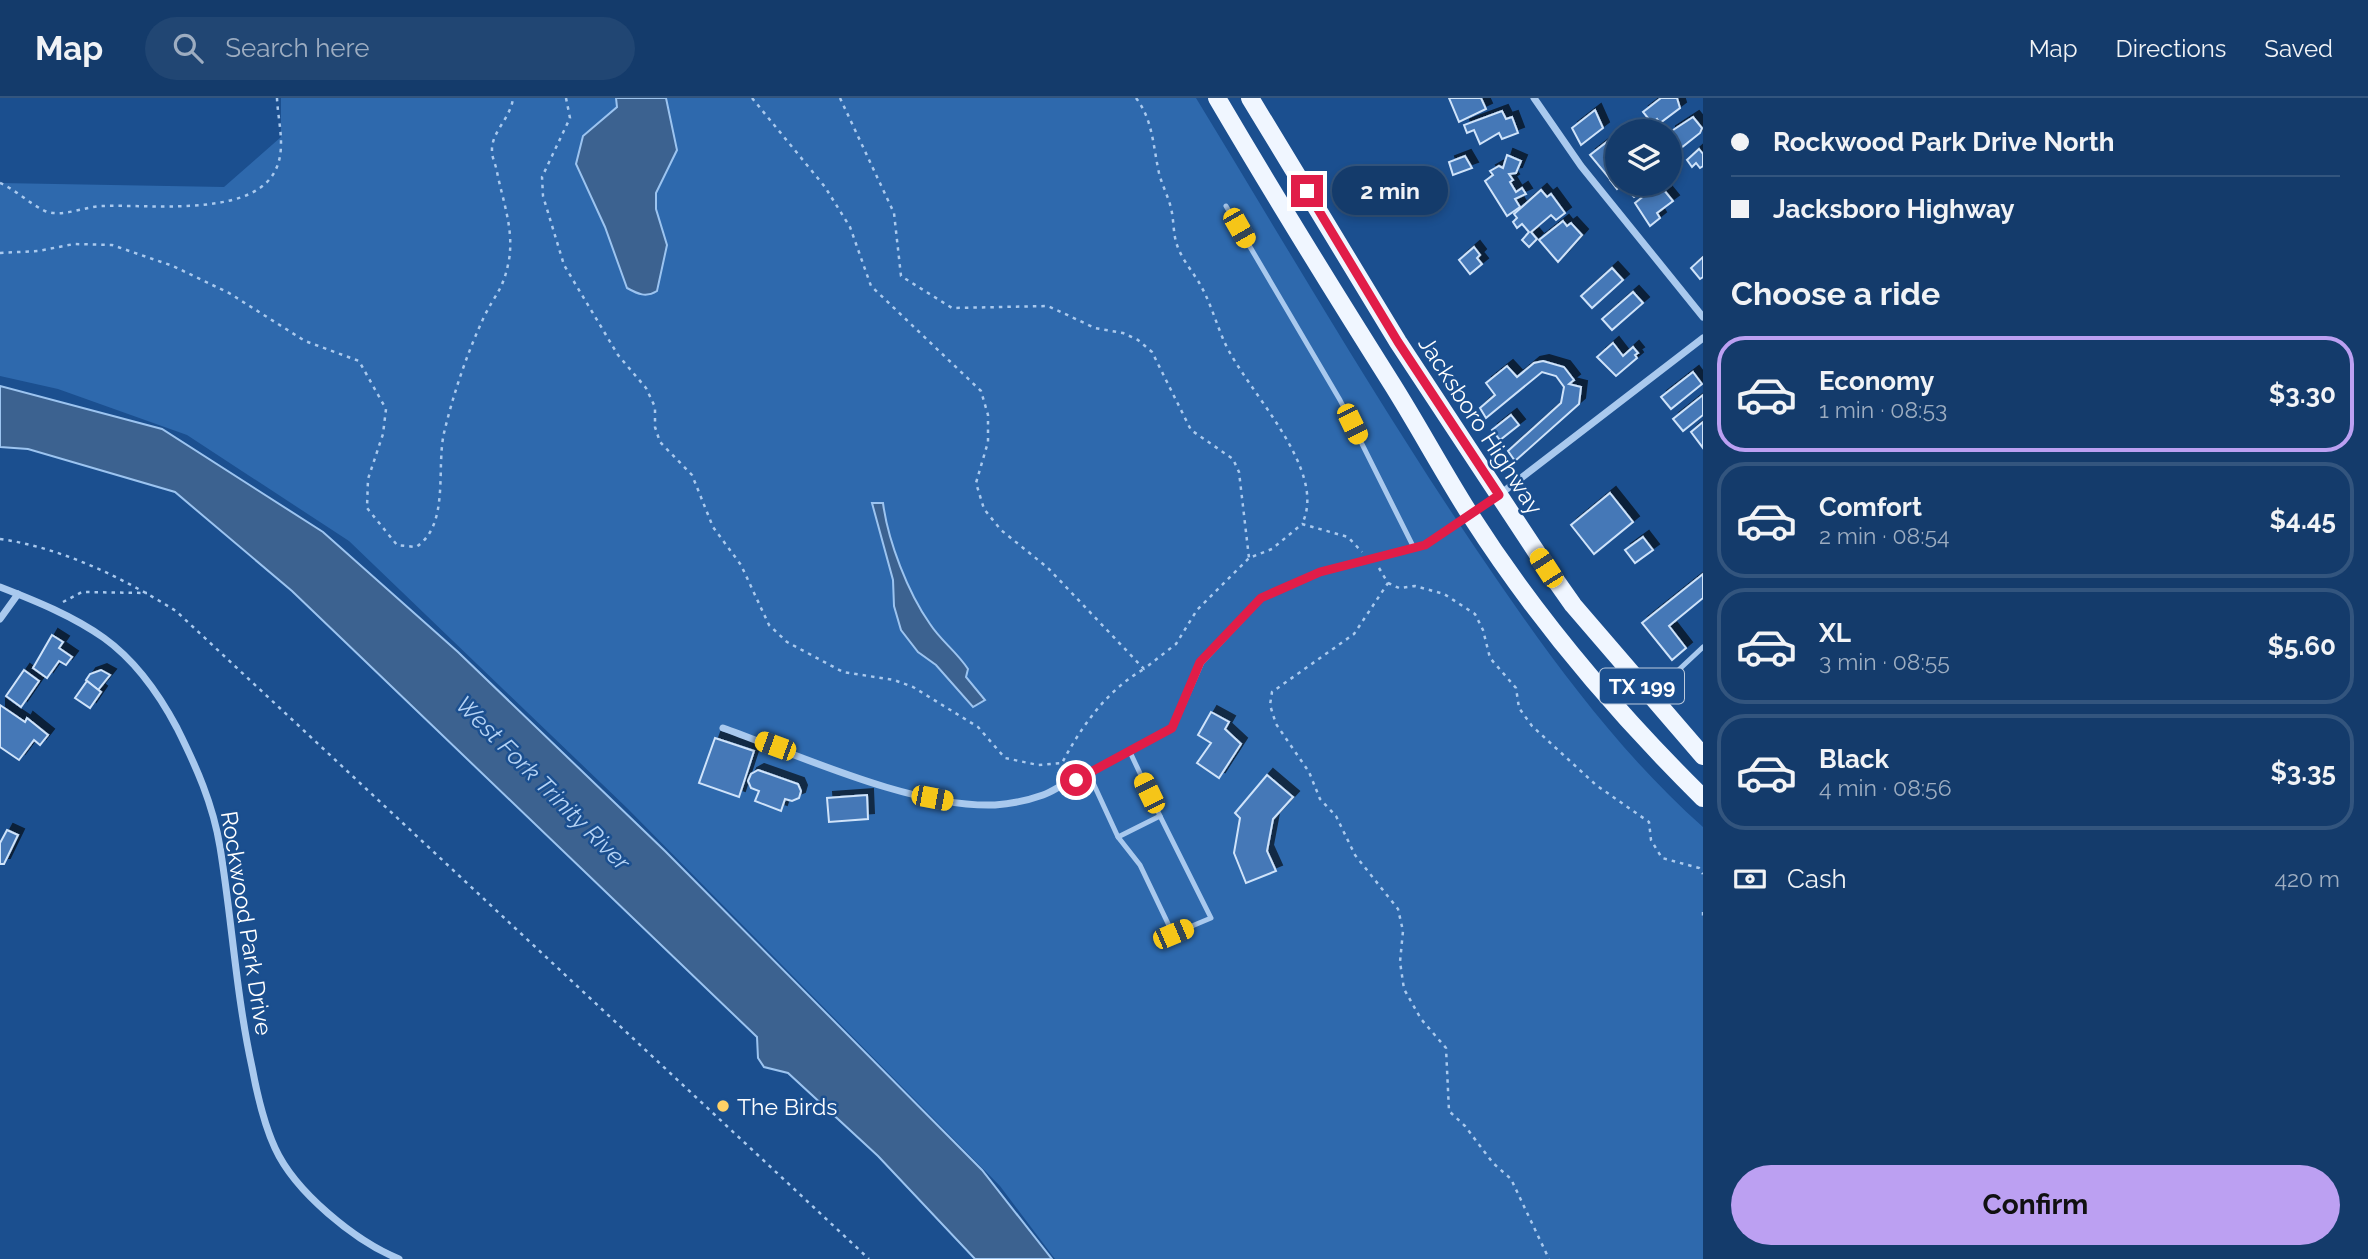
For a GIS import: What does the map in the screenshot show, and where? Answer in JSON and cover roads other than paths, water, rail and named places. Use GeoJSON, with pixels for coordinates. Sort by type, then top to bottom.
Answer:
{"type":"FeatureCollection","features":[{"type":"Feature","properties":{"kind":"main road","name":"TX 199"},"geometry":{"type":"LineString","coordinates":[[1217,98],[1314,263],[1392,384],[1471,516],[1540,615],[1580,665],[1700,788]]}},
{"type":"Feature","properties":{"kind":"main road","name":"Jacksboro Highway"},"geometry":{"type":"LineString","coordinates":[[1250,98],[1398,342],[1573,605],[1703,756]]}},
{"type":"Feature","properties":{"kind":"street"},"geometry":{"type":"LineString","coordinates":[[1534,98],[1581,166],[1703,317]]}},
{"type":"Feature","properties":{"kind":"street"},"geometry":{"type":"LineString","coordinates":[[723,727],[905,792],[958,803],[997,805],[1044,795],[1062,783],[1089,774],[1172,728],[1200,662],[1261,598],[1320,572],[1425,545],[1471,516],[1703,338]]}},
{"type":"Feature","properties":{"kind":"street","name":"Rockwood Park Drive"},"geometry":{"type":"LineString","coordinates":[[0,587],[56,610],[104,638],[147,680],[162,700],[206,791],[220,845],[239,1008],[260,1105],[275,1150],[299,1182],[346,1229],[376,1249],[399,1259]]}},
{"type":"Feature","properties":{"kind":"street"},"geometry":{"type":"LineString","coordinates":[[0,619],[18,594]]}},
{"type":"Feature","properties":{"kind":"lane"},"geometry":{"type":"LineString","coordinates":[[1226,206],[1340,400],[1413,548]]}},
{"type":"Feature","properties":{"kind":"lane"},"geometry":{"type":"LineString","coordinates":[[1651,696],[1703,647]]}},
{"type":"Feature","properties":{"kind":"lane"},"geometry":{"type":"LineString","coordinates":[[1089,774],[1118,837],[1140,865],[1173,934],[1211,918],[1130,752]]}},
{"type":"Feature","properties":{"kind":"lane"},"geometry":{"type":"LineString","coordinates":[[1118,837],[1160,816]]}},
{"type":"Feature","properties":{"kind":"water"},"geometry":{"type":"Polygon","coordinates":[[[616,98],[666,98],[677,150],[656,193],[656,209],[667,245],[657,291],[646,295],[627,288],[605,227],[576,164],[583,136],[617,107],[616,98]]]}},
{"type":"Feature","properties":{"kind":"water","name":"West Fork Trinity River"},"geometry":{"type":"Polygon","coordinates":[[[0,386],[162,429],[323,532],[458,652],[665,851],[982,1170],[1052,1259],[975,1259],[878,1156],[788,1073],[764,1067],[758,1058],[757,1037],[292,591],[175,492],[28,449],[0,447],[0,386]]]}},
{"type":"Feature","properties":{"kind":"water"},"geometry":{"type":"Polygon","coordinates":[[[872,503],[883,503],[894,550],[922,611],[934,630],[968,669],[966,677],[985,700],[973,707],[936,665],[918,652],[901,630],[894,606],[893,580],[872,503]]]}},
{"type":"Feature","properties":{"kind":"place","name":"The Birds"},"geometry":{"type":"Point","coordinates":[723,1106]}}]}
